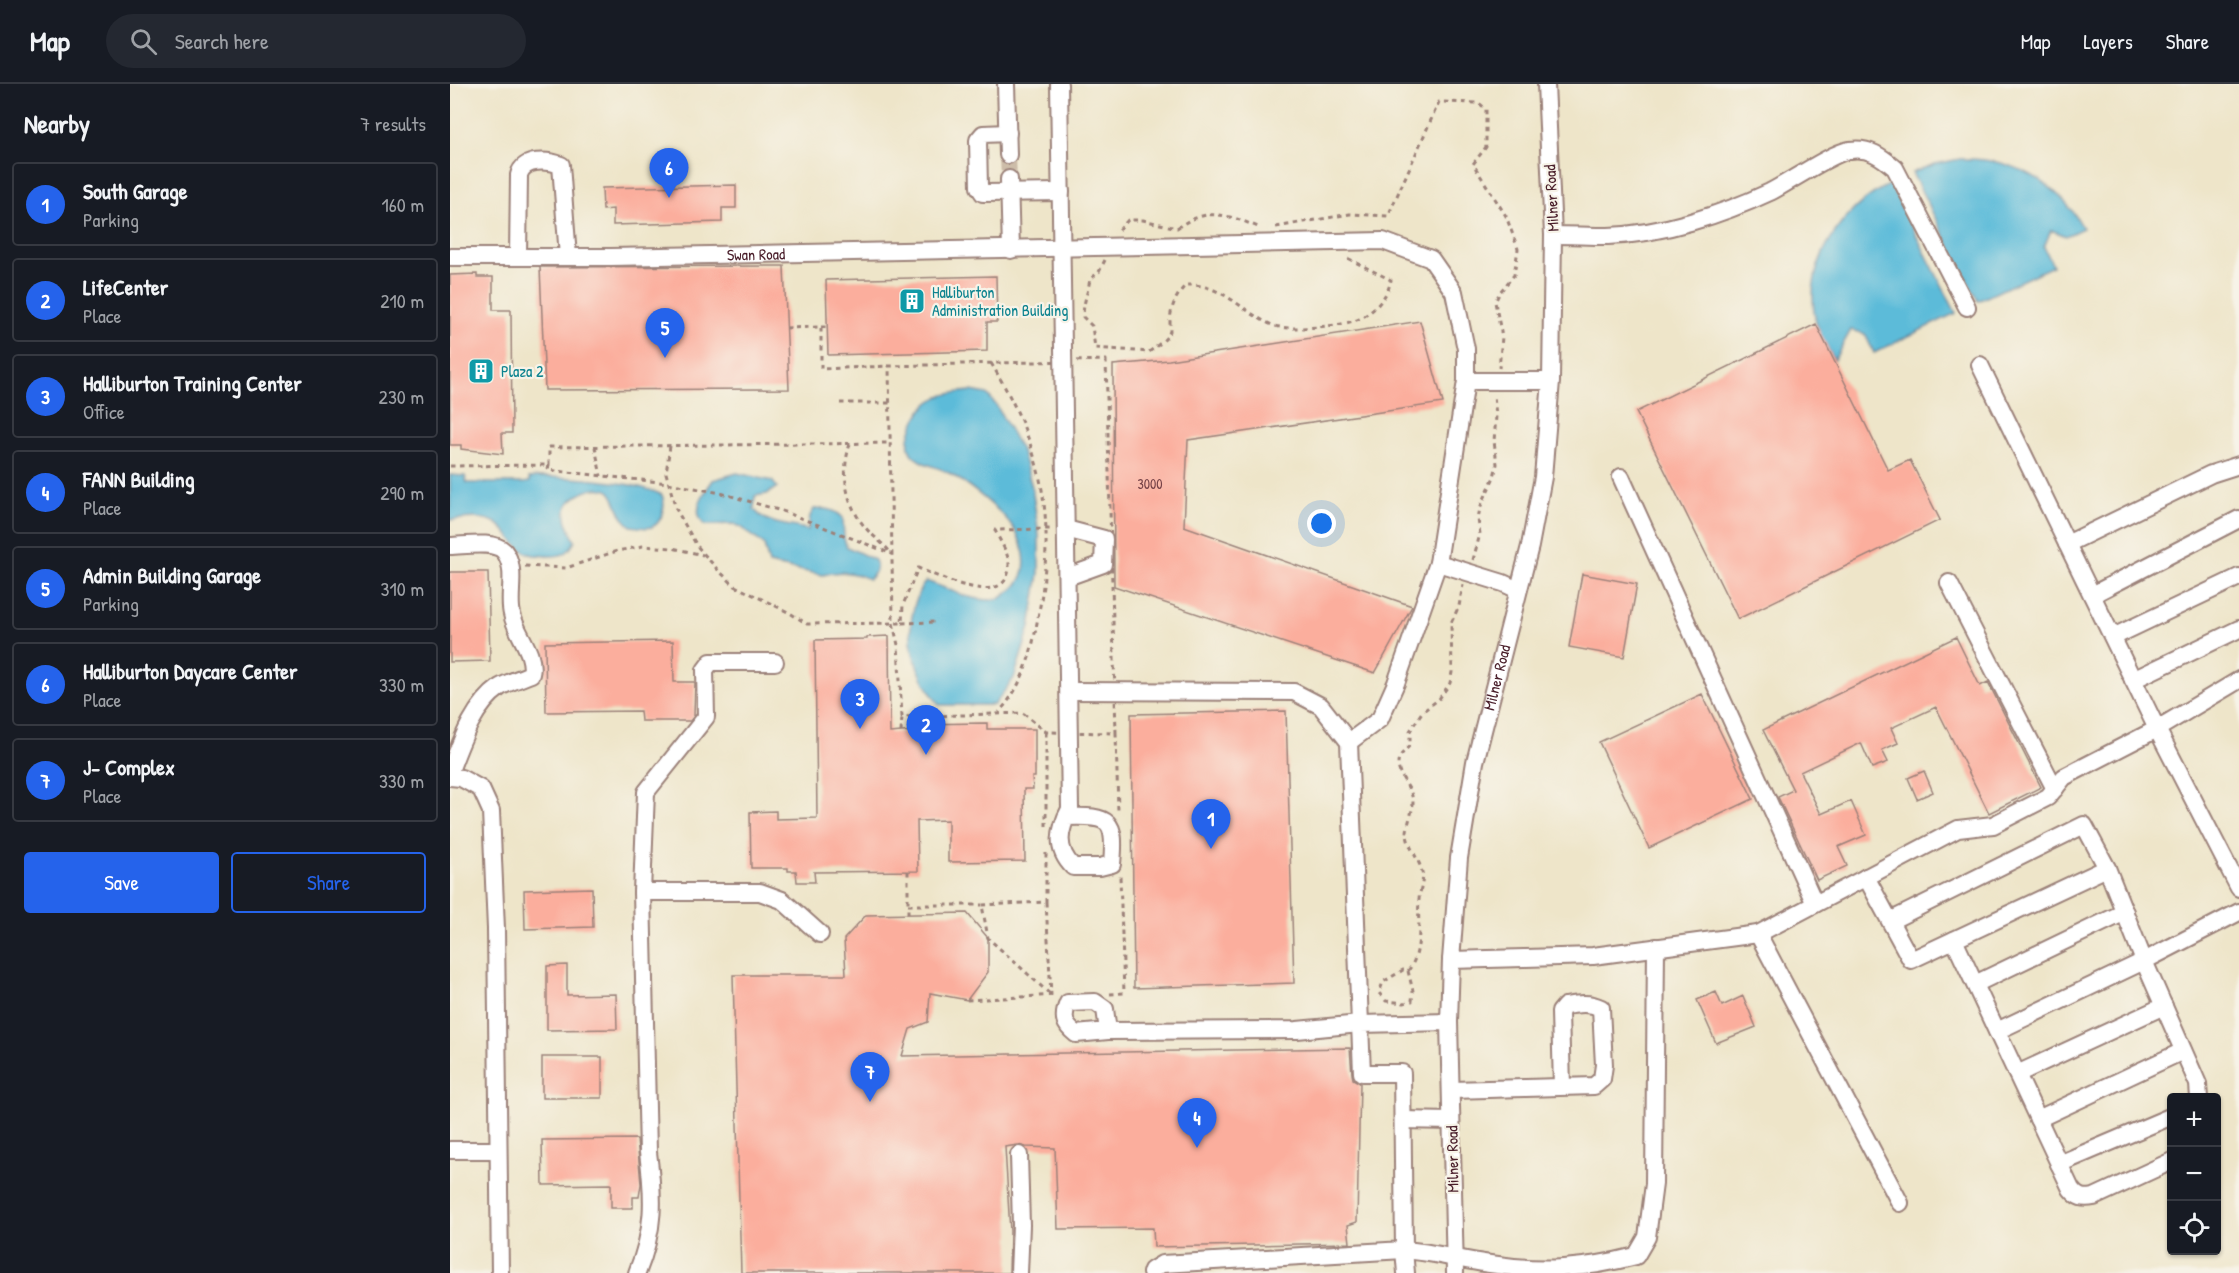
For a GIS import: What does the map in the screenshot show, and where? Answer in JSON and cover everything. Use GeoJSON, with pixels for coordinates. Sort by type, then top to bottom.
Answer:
{"type":"FeatureCollection","features":[{"type":"Feature","properties":{"kind":"street"},"geometry":{"type":"LineString","coordinates":[[1006,84],[1008,155]]}},
{"type":"Feature","properties":{"kind":"street"},"geometry":{"type":"LineString","coordinates":[[1059,84],[1069,691],[1070,809],[1066,817]]}},
{"type":"Feature","properties":{"kind":"street","name":"Milner Road"},"geometry":{"type":"LineString","coordinates":[[1455,1265],[1449,1022],[1450,960],[1459,858],[1475,762],[1530,546],[1543,477],[1551,381],[1553,235],[1546,84]]}},
{"type":"Feature","properties":{"kind":"street"},"geometry":{"type":"LineString","coordinates":[[1008,134],[983,134],[978,140],[979,187],[983,192],[1009,186],[1061,192]]}},
{"type":"Feature","properties":{"kind":"street"},"geometry":{"type":"LineString","coordinates":[[1553,235],[1610,236],[1648,231],[1694,220],[1741,205],[1772,191],[1842,152],[1864,150],[1881,156],[1894,168],[1967,308]]}},
{"type":"Feature","properties":{"kind":"street"},"geometry":{"type":"LineString","coordinates":[[518,257],[520,169],[534,162],[561,165],[568,257]]}},
{"type":"Feature","properties":{"kind":"street"},"geometry":{"type":"LineString","coordinates":[[1009,186],[1011,250]]}},
{"type":"Feature","properties":{"kind":"street","name":"Swan Road"},"geometry":{"type":"LineString","coordinates":[[450,257],[1011,250],[1383,241],[1431,259],[1454,292],[1466,348],[1466,381],[1438,563],[1396,683],[1380,719],[1349,742]]}},
{"type":"Feature","properties":{"kind":"street"},"geometry":{"type":"LineString","coordinates":[[1980,365],[2157,729],[2239,888]]}},
{"type":"Feature","properties":{"kind":"street"},"geometry":{"type":"LineString","coordinates":[[1466,381],[1551,381]]}},
{"type":"Feature","properties":{"kind":"street"},"geometry":{"type":"LineString","coordinates":[[2067,544],[2211,474],[2239,465]]}},
{"type":"Feature","properties":{"kind":"street"},"geometry":{"type":"LineString","coordinates":[[1621,477],[1815,904]]}},
{"type":"Feature","properties":{"kind":"street"},"geometry":{"type":"LineString","coordinates":[[2092,595],[2239,519]]}},
{"type":"Feature","properties":{"kind":"street"},"geometry":{"type":"LineString","coordinates":[[1066,529],[1104,539],[1103,564],[1067,577]]}},
{"type":"Feature","properties":{"kind":"street"},"geometry":{"type":"LineString","coordinates":[[450,546],[490,545],[502,549],[511,570],[511,614],[533,665],[531,674],[500,687],[481,706],[463,735],[450,771]]}},
{"type":"Feature","properties":{"kind":"street"},"geometry":{"type":"LineString","coordinates":[[1438,563],[1518,590]]}},
{"type":"Feature","properties":{"kind":"street"},"geometry":{"type":"LineString","coordinates":[[2113,637],[2239,577]]}},
{"type":"Feature","properties":{"kind":"street"},"geometry":{"type":"LineString","coordinates":[[1949,584],[2055,789]]}},
{"type":"Feature","properties":{"kind":"street"},"geometry":{"type":"LineString","coordinates":[[2133,680],[2239,629]]}},
{"type":"Feature","properties":{"kind":"street"},"geometry":{"type":"LineString","coordinates":[[636,1273],[651,1229],[653,1191],[648,1152],[642,892],[646,792],[706,717],[705,670],[711,662],[775,662]]}},
{"type":"Feature","properties":{"kind":"street"},"geometry":{"type":"LineString","coordinates":[[1450,960],[1593,956],[1758,934],[1958,829],[1993,825],[2048,797],[2064,777],[2157,729],[2239,680]]}},
{"type":"Feature","properties":{"kind":"street"},"geometry":{"type":"LineString","coordinates":[[1069,691],[1294,692],[1322,706],[1349,742],[1362,1073],[1402,1073],[1406,1273]]}},
{"type":"Feature","properties":{"kind":"street"},"geometry":{"type":"LineString","coordinates":[[450,777],[461,778],[481,789],[491,811],[496,929],[500,1273]]}},
{"type":"Feature","properties":{"kind":"street"},"geometry":{"type":"LineString","coordinates":[[1890,921],[2084,825],[2107,868],[2144,961],[2198,1084],[2199,1093]]}},
{"type":"Feature","properties":{"kind":"street"},"geometry":{"type":"LineString","coordinates":[[1866,878],[1911,960],[2107,868]]}},
{"type":"Feature","properties":{"kind":"street"},"geometry":{"type":"LineString","coordinates":[[642,892],[760,892],[782,900],[820,934]]}},
{"type":"Feature","properties":{"kind":"street"},"geometry":{"type":"LineString","coordinates":[[1975,984],[2125,912]]}},
{"type":"Feature","properties":{"kind":"street"},"geometry":{"type":"LineString","coordinates":[[1997,1031],[2144,961],[2239,912]]}},
{"type":"Feature","properties":{"kind":"street"},"geometry":{"type":"LineString","coordinates":[[1758,934],[1900,1203]]}},
{"type":"Feature","properties":{"kind":"street"},"geometry":{"type":"LineString","coordinates":[[1954,940],[2059,1164],[2077,1197],[2085,1199],[2108,1192],[2167,1163]]}},
{"type":"Feature","properties":{"kind":"street"},"geometry":{"type":"LineString","coordinates":[[1151,1273],[1162,1264],[1404,1250],[1455,1265],[1490,1264],[1573,1269],[1636,1256],[1647,1237],[1654,1184],[1656,947]]}},
{"type":"Feature","properties":{"kind":"street"},"geometry":{"type":"LineString","coordinates":[[1452,1090],[1562,1087],[1594,1086],[1602,1079],[1604,1065],[1601,1008],[1585,1003],[1565,1006],[1560,1012],[1562,1087]]}},
{"type":"Feature","properties":{"kind":"street"},"geometry":{"type":"LineString","coordinates":[[2017,1074],[2164,1006]]}},
{"type":"Feature","properties":{"kind":"street"},"geometry":{"type":"LineString","coordinates":[[1107,1030],[1297,1030],[1360,1024],[1449,1022]]}},
{"type":"Feature","properties":{"kind":"street"},"geometry":{"type":"LineString","coordinates":[[2038,1119],[2183,1051]]}},
{"type":"Feature","properties":{"kind":"street"},"geometry":{"type":"LineString","coordinates":[[2059,1164],[2167,1118]]}},
{"type":"Feature","properties":{"kind":"street"},"geometry":{"type":"LineString","coordinates":[[1402,1120],[1451,1121]]}},
{"type":"Feature","properties":{"kind":"street"},"geometry":{"type":"LineString","coordinates":[[450,1150],[497,1150]]}},
{"type":"Feature","properties":{"kind":"street"},"geometry":{"type":"LineString","coordinates":[[1018,1273],[1021,1225],[1019,1155]]}},
{"type":"Feature","properties":{"kind":"path"},"geometry":{"type":"LineString","coordinates":[[1273,228],[1350,214],[1388,216],[1438,102],[1479,103],[1486,110],[1486,147],[1473,164],[1506,216],[1518,249],[1514,275],[1500,292],[1496,302],[1502,337],[1494,394],[1497,416],[1494,441],[1497,464],[1494,477],[1480,508],[1478,519],[1480,534],[1460,596],[1459,606],[1451,623],[1452,672],[1450,683],[1439,699],[1422,712],[1410,731],[1410,745],[1400,756],[1398,765],[1400,774],[1413,799],[1407,834],[1422,874],[1419,939],[1415,961],[1408,971],[1413,992],[1412,1001],[1404,1003],[1386,1001],[1379,993],[1383,982],[1402,970],[1408,971]]}},
{"type":"Feature","properties":{"kind":"path"},"geometry":{"type":"LineString","coordinates":[[1266,228],[1259,228],[1222,214],[1211,213],[1187,220],[1177,228],[1143,220],[1128,220],[1112,238],[1099,272],[1090,279],[1088,297],[1083,304],[1083,317],[1092,326],[1095,348],[1149,352],[1165,339],[1170,331],[1174,301],[1186,285],[1199,284],[1213,289],[1274,326],[1288,329],[1308,329],[1358,320],[1382,299],[1391,280],[1344,256]]}},
{"type":"Feature","properties":{"kind":"path"},"geometry":{"type":"LineString","coordinates":[[1292,224],[1310,242]]}},
{"type":"Feature","properties":{"kind":"path"},"geometry":{"type":"LineString","coordinates":[[820,327],[820,369],[1106,360],[1118,816]]}},
{"type":"Feature","properties":{"kind":"path"},"geometry":{"type":"LineString","coordinates":[[786,328],[827,327]]}},
{"type":"Feature","properties":{"kind":"path"},"geometry":{"type":"LineString","coordinates":[[991,363],[1008,391],[1030,443],[1043,488],[1046,529],[1046,571],[1033,645],[1021,681],[998,712]]}},
{"type":"Feature","properties":{"kind":"path"},"geometry":{"type":"LineString","coordinates":[[889,366],[893,623],[898,645],[901,732]]}},
{"type":"Feature","properties":{"kind":"path"},"geometry":{"type":"LineString","coordinates":[[840,403],[890,403]]}},
{"type":"Feature","properties":{"kind":"path"},"geometry":{"type":"LineString","coordinates":[[850,443],[845,475],[848,495],[863,525],[892,554]]}},
{"type":"Feature","properties":{"kind":"path"},"geometry":{"type":"LineString","coordinates":[[891,443],[549,447],[548,471],[668,483],[698,489],[801,518],[892,554]]}},
{"type":"Feature","properties":{"kind":"path"},"geometry":{"type":"LineString","coordinates":[[670,446],[666,465],[668,483],[676,509],[693,540],[735,586],[807,624],[934,622]]}},
{"type":"Feature","properties":{"kind":"path"},"geometry":{"type":"LineString","coordinates":[[595,447],[601,476]]}},
{"type":"Feature","properties":{"kind":"path"},"geometry":{"type":"LineString","coordinates":[[450,466],[549,465]]}},
{"type":"Feature","properties":{"kind":"path"},"geometry":{"type":"LineString","coordinates":[[902,623],[903,605],[918,568],[962,585],[988,590],[1001,585],[1005,580],[1009,564],[995,530],[1046,529]]}},
{"type":"Feature","properties":{"kind":"path"},"geometry":{"type":"LineString","coordinates":[[517,566],[566,568],[617,551],[644,546],[672,548],[705,555]]}},
{"type":"Feature","properties":{"kind":"path"},"geometry":{"type":"LineString","coordinates":[[902,717],[998,712],[1023,713],[1046,732],[1116,733]]}},
{"type":"Feature","properties":{"kind":"path"},"geometry":{"type":"LineString","coordinates":[[1046,732],[1046,834]]}},
{"type":"Feature","properties":{"kind":"path"},"geometry":{"type":"LineString","coordinates":[[1046,845],[1046,902],[1051,995]]}},
{"type":"Feature","properties":{"kind":"path"},"geometry":{"type":"LineString","coordinates":[[908,871],[908,914]]}},
{"type":"Feature","properties":{"kind":"path"},"geometry":{"type":"LineString","coordinates":[[1103,994],[1124,993],[1120,875]]}},
{"type":"Feature","properties":{"kind":"path"},"geometry":{"type":"LineString","coordinates":[[908,905],[1046,902]]}},
{"type":"Feature","properties":{"kind":"path"},"geometry":{"type":"LineString","coordinates":[[982,905],[988,938],[1051,995]]}},
{"type":"Feature","properties":{"kind":"path"},"geometry":{"type":"LineString","coordinates":[[967,1000],[1061,995]]}},
{"type":"Feature","properties":{"kind":"water"},"geometry":{"type":"Polygon","coordinates":[[[1960,159],[1998,162],[2032,175],[2060,197],[2083,228],[2066,236],[2051,230],[2044,247],[2053,266],[1978,301],[1912,173],[1935,164],[1960,159]]]}},
{"type":"Feature","properties":{"kind":"water"},"geometry":{"type":"Polygon","coordinates":[[[1890,184],[1956,313],[1874,353],[1865,334],[1851,330],[1834,360],[1821,337],[1813,301],[1820,260],[1841,224],[1856,208],[1890,184]]]}},
{"type":"Feature","properties":{"kind":"water"},"geometry":{"type":"Polygon","coordinates":[[[971,391],[987,394],[996,405],[1022,452],[1032,487],[1039,536],[1039,574],[1030,627],[1014,678],[994,705],[939,705],[924,682],[914,659],[911,621],[918,593],[926,581],[970,597],[998,599],[1018,583],[1025,563],[1020,542],[1002,514],[962,481],[918,460],[909,449],[911,430],[927,404],[947,394],[971,391]]]}},
{"type":"Feature","properties":{"kind":"water"},"geometry":{"type":"Polygon","coordinates":[[[737,473],[772,481],[777,487],[767,494],[755,496],[754,509],[759,515],[772,522],[808,530],[810,516],[814,509],[830,510],[840,515],[843,518],[844,539],[847,547],[875,560],[876,570],[873,575],[869,579],[846,572],[823,575],[769,564],[764,545],[741,527],[734,524],[705,525],[701,520],[699,508],[706,491],[713,480],[737,473]]]}},
{"type":"Feature","properties":{"kind":"water"},"geometry":{"type":"Polygon","coordinates":[[[450,475],[465,476],[467,483],[523,483],[530,482],[529,478],[538,477],[620,483],[662,495],[663,508],[656,525],[645,528],[631,526],[623,517],[609,491],[598,489],[584,492],[572,500],[566,510],[567,522],[575,541],[570,549],[558,555],[535,555],[519,548],[498,524],[492,521],[476,518],[450,520],[450,475]]]}},
{"type":"Feature","properties":{"kind":"building"},"geometry":{"type":"Polygon","coordinates":[[[736,185],[736,208],[722,208],[722,222],[613,225],[613,209],[603,210],[602,188],[736,185]]]}},
{"type":"Feature","properties":{"kind":"building"},"geometry":{"type":"Polygon","coordinates":[[[784,266],[789,389],[545,390],[540,267],[784,266]]]}},
{"type":"Feature","properties":{"kind":"building","name":"Plaza 2"},"geometry":{"type":"Polygon","coordinates":[[[477,274],[477,277],[493,277],[493,310],[511,310],[512,433],[502,433],[503,454],[461,449],[461,445],[450,445],[450,275],[477,274]]]}},
{"type":"Feature","properties":{"kind":"building","name":"Halliburton Administration Building"},"geometry":{"type":"Polygon","coordinates":[[[996,276],[997,322],[987,322],[987,351],[828,355],[826,280],[996,276]]]}},
{"type":"Feature","properties":{"kind":"building"},"geometry":{"type":"Polygon","coordinates":[[[1420,321],[1443,403],[1188,440],[1184,526],[1412,606],[1375,673],[1114,586],[1113,365],[1169,360],[1420,321]]]}},
{"type":"Feature","properties":{"kind":"building"},"geometry":{"type":"Polygon","coordinates":[[[1816,324],[1888,470],[1910,460],[1940,520],[1738,619],[1636,412],[1816,324]]]}},
{"type":"Feature","properties":{"kind":"building"},"geometry":{"type":"Polygon","coordinates":[[[450,572],[488,572],[490,661],[450,662],[450,572]]]}},
{"type":"Feature","properties":{"kind":"building"},"geometry":{"type":"Polygon","coordinates":[[[1582,574],[1637,584],[1624,657],[1569,647],[1582,574]]]}},
{"type":"Feature","properties":{"kind":"building"},"geometry":{"type":"Polygon","coordinates":[[[889,636],[890,733],[914,731],[914,724],[987,723],[987,729],[1035,729],[1033,789],[1024,789],[1025,861],[948,862],[948,820],[917,821],[918,871],[814,872],[815,882],[797,882],[796,871],[788,871],[788,868],[751,868],[750,812],[776,811],[776,819],[817,818],[815,640],[867,639],[867,637],[889,636]]]}},
{"type":"Feature","properties":{"kind":"building"},"geometry":{"type":"Polygon","coordinates":[[[1956,637],[1980,686],[1988,682],[2041,787],[1989,813],[1936,707],[1891,728],[1898,743],[1882,750],[1888,762],[1872,768],[1861,743],[1800,772],[1821,814],[1851,801],[1866,835],[1838,847],[1847,866],[1817,880],[1778,797],[1793,790],[1763,730],[1956,637]]]}},
{"type":"Feature","properties":{"kind":"building"},"geometry":{"type":"Polygon","coordinates":[[[673,641],[674,682],[695,682],[694,716],[690,721],[641,721],[640,711],[546,712],[545,643],[673,641]]]}},
{"type":"Feature","properties":{"kind":"building"},"geometry":{"type":"Polygon","coordinates":[[[1702,694],[1753,799],[1649,848],[1599,742],[1702,694]]]}},
{"type":"Feature","properties":{"kind":"building"},"geometry":{"type":"Polygon","coordinates":[[[1286,711],[1294,983],[1134,988],[1131,714],[1286,711]]]}},
{"type":"Feature","properties":{"kind":"building"},"geometry":{"type":"Polygon","coordinates":[[[1924,771],[1933,792],[1917,799],[1908,778],[1924,771]]]}},
{"type":"Feature","properties":{"kind":"building"},"geometry":{"type":"Polygon","coordinates":[[[592,888],[593,927],[525,929],[524,890],[592,888]]]}},
{"type":"Feature","properties":{"kind":"building"},"geometry":{"type":"Polygon","coordinates":[[[967,913],[988,938],[988,972],[967,1000],[930,993],[928,1022],[910,1029],[902,1056],[1350,1048],[1353,1079],[1360,1083],[1357,1222],[1348,1225],[1350,1243],[1154,1247],[1153,1228],[1058,1229],[1055,1148],[1018,1145],[1005,1147],[1010,1231],[1009,1273],[741,1273],[733,975],[846,975],[844,939],[866,915],[967,913]]]}},
{"type":"Feature","properties":{"kind":"building"},"geometry":{"type":"Polygon","coordinates":[[[567,965],[567,995],[616,994],[617,1029],[547,1030],[547,966],[567,965]]]}},
{"type":"Feature","properties":{"kind":"building"},"geometry":{"type":"Polygon","coordinates":[[[1716,992],[1722,1006],[1743,996],[1756,1027],[1716,1043],[1697,1000],[1716,992]]]}},
{"type":"Feature","properties":{"kind":"building"},"geometry":{"type":"Polygon","coordinates":[[[542,1057],[602,1057],[602,1098],[542,1098],[542,1057]]]}},
{"type":"Feature","properties":{"kind":"building"},"geometry":{"type":"Polygon","coordinates":[[[637,1139],[641,1184],[639,1197],[633,1197],[633,1208],[611,1208],[611,1184],[543,1185],[542,1140],[637,1139]]]}},
{"type":"Feature","properties":{"kind":"tunnel"},"geometry":{"type":"LineString","coordinates":[[1008,155],[1009,179]]}},
{"type":"Feature","properties":{"kind":"place","name":"Halliburton Daycare Center"},"geometry":{"type":"Point","coordinates":[669,198]}},
{"type":"Feature","properties":{"kind":"place","name":"Halliburton Administration Building"},"geometry":{"type":"Point","coordinates":[912,301]}},
{"type":"Feature","properties":{"kind":"place","name":"Admin Building Garage"},"geometry":{"type":"Point","coordinates":[665,358]}},
{"type":"Feature","properties":{"kind":"place","name":"Plaza 2"},"geometry":{"type":"Point","coordinates":[481,371]}},
{"type":"Feature","properties":{"kind":"place","name":"Halliburton Training Center"},"geometry":{"type":"Point","coordinates":[860,729]}},
{"type":"Feature","properties":{"kind":"place","name":"LifeCenter"},"geometry":{"type":"Point","coordinates":[926,755]}},
{"type":"Feature","properties":{"kind":"place","name":"South Garage"},"geometry":{"type":"Point","coordinates":[1211,849]}},
{"type":"Feature","properties":{"kind":"place","name":"J- Complex"},"geometry":{"type":"Point","coordinates":[870,1102]}},
{"type":"Feature","properties":{"kind":"place","name":"FANN Building"},"geometry":{"type":"Point","coordinates":[1197,1148]}}]}
